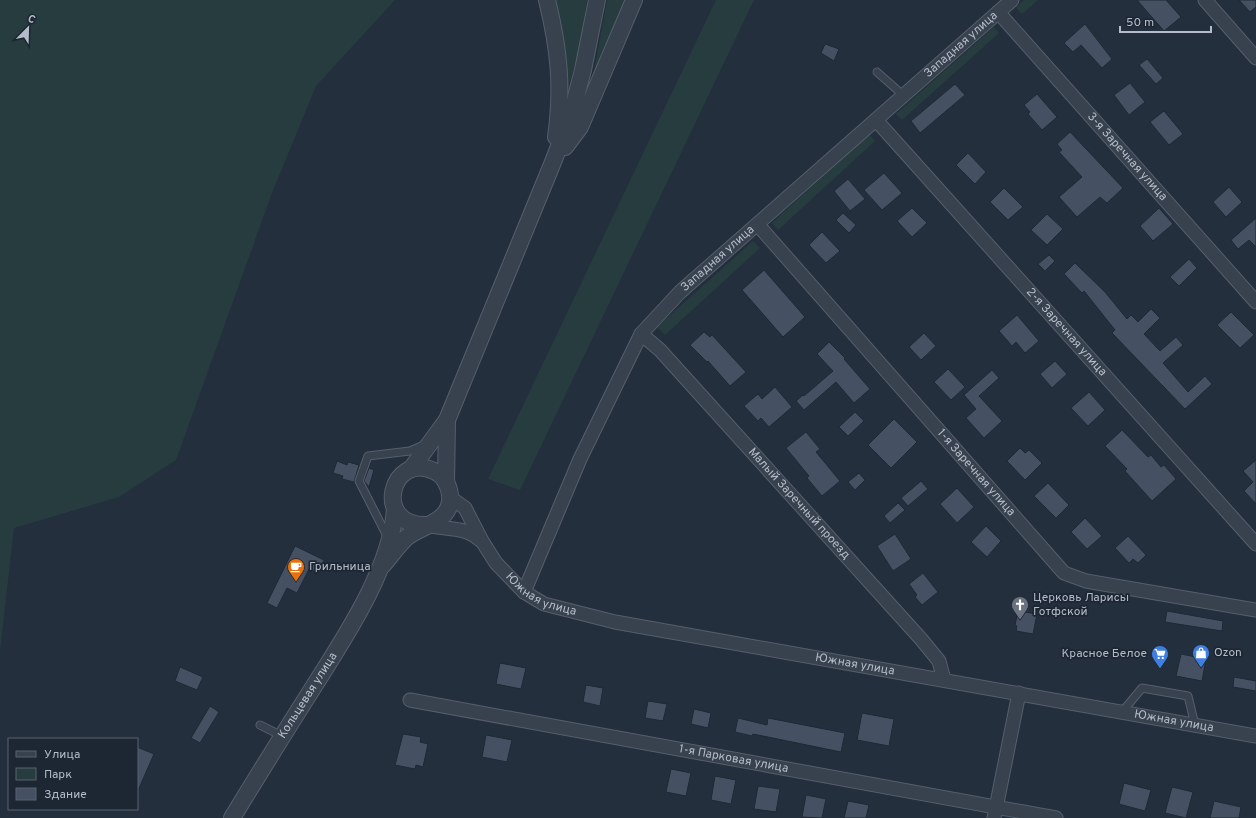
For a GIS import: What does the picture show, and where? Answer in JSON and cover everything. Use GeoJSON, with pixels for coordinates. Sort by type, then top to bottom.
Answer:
{"type":"FeatureCollection","features":[{"type":"Feature","properties":{"kind":"street"},"geometry":{"type":"LineString","coordinates":[[547,0],[559,56],[560,86],[553,162]]}},
{"type":"Feature","properties":{"kind":"street"},"geometry":{"type":"LineString","coordinates":[[411,469],[430,469],[438,472],[450,489],[451,498],[448,508],[443,516],[436,522],[417,526],[408,523],[400,517],[395,509],[392,500],[393,490],[396,481],[411,469],[447,420],[553,162],[576,98],[597,0]]}},
{"type":"Feature","properties":{"kind":"street"},"geometry":{"type":"LineString","coordinates":[[553,162],[580,127],[634,0]]}},
{"type":"Feature","properties":{"kind":"street","name":"Западная улица"},"geometry":{"type":"LineString","coordinates":[[524,592],[580,459],[641,334],[680,292],[758,225],[1012,0]]}},
{"type":"Feature","properties":{"kind":"street"},"geometry":{"type":"LineString","coordinates":[[1205,0],[1256,58]]}},
{"type":"Feature","properties":{"kind":"street","name":"3-я Заречная улица"},"geometry":{"type":"LineString","coordinates":[[998,12],[1256,302]]}},
{"type":"Feature","properties":{"kind":"street","name":"2-я Заречная улица"},"geometry":{"type":"LineString","coordinates":[[876,120],[1256,544]]}},
{"type":"Feature","properties":{"kind":"street","name":"1-я Заречная улица"},"geometry":{"type":"LineString","coordinates":[[758,225],[1064,573],[1086,581],[1256,610]]}},
{"type":"Feature","properties":{"kind":"street","name":"Малый Заречный проезд"},"geometry":{"type":"LineString","coordinates":[[641,334],[660,350],[921,638],[939,661],[944,680]]}},
{"type":"Feature","properties":{"kind":"street"},"geometry":{"type":"LineString","coordinates":[[446,482],[447,420]]}},
{"type":"Feature","properties":{"kind":"street","name":"Южная улица"},"geometry":{"type":"LineString","coordinates":[[451,498],[465,508],[482,541],[496,563],[524,592],[544,604],[615,622],[1256,736]]}},
{"type":"Feature","properties":{"kind":"street"},"geometry":{"type":"LineString","coordinates":[[379,570],[394,523],[395,509]]}},
{"type":"Feature","properties":{"kind":"street"},"geometry":{"type":"LineString","coordinates":[[379,570],[406,538],[427,525],[474,533],[482,541]]}},
{"type":"Feature","properties":{"kind":"street","name":"Кольцевая улица"},"geometry":{"type":"LineString","coordinates":[[232,818],[353,624],[379,570]]}},
{"type":"Feature","properties":{"kind":"street"},"geometry":{"type":"LineString","coordinates":[[995,812],[1019,693]]}},
{"type":"Feature","properties":{"kind":"street","name":"1-я Парковая улица"},"geometry":{"type":"LineString","coordinates":[[410,700],[995,812],[1056,818]]}},
{"type":"Feature","properties":{"kind":"lane"},"geometry":{"type":"LineString","coordinates":[[877,72],[903,95]]}},
{"type":"Feature","properties":{"kind":"lane"},"geometry":{"type":"LineString","coordinates":[[389,539],[359,481],[368,456],[410,451],[430,443]]}},
{"type":"Feature","properties":{"kind":"lane"},"geometry":{"type":"LineString","coordinates":[[1122,712],[1142,688],[1150,689],[1188,696],[1195,725]]}},
{"type":"Feature","properties":{"kind":"lane"},"geometry":{"type":"LineString","coordinates":[[260,725],[282,736]]}},
{"type":"Feature","properties":{"kind":"green space"},"geometry":{"type":"Polygon","coordinates":[[[0,0],[395,0],[316,86],[272,193],[176,460],[119,497],[14,528],[0,651],[0,0]]]}},
{"type":"Feature","properties":{"kind":"green space"},"geometry":{"type":"Polygon","coordinates":[[[554,0],[587,0],[580,48],[567,92],[566,52],[554,0]]]}},
{"type":"Feature","properties":{"kind":"green space"},"geometry":{"type":"Polygon","coordinates":[[[607,0],[626,0],[593,76],[607,0]]]}},
{"type":"Feature","properties":{"kind":"green space"},"geometry":{"type":"Polygon","coordinates":[[[716,0],[754,0],[520,490],[488,479],[716,0]]]}},
{"type":"Feature","properties":{"kind":"green space"},"geometry":{"type":"Polygon","coordinates":[[[1024,0],[1038,0],[1022,14],[1016,8],[1024,0]]]}},
{"type":"Feature","properties":{"kind":"green space"},"geometry":{"type":"Polygon","coordinates":[[[994,27],[999,33],[902,120],[896,114],[994,27]]]}},
{"type":"Feature","properties":{"kind":"green space"},"geometry":{"type":"Polygon","coordinates":[[[869,134],[875,141],[778,230],[772,223],[869,134]]]}},
{"type":"Feature","properties":{"kind":"green space"},"geometry":{"type":"Polygon","coordinates":[[[753,241],[760,248],[665,335],[657,327],[753,241]]]}},
{"type":"Feature","properties":{"kind":"building"},"geometry":{"type":"Polygon","coordinates":[[[1137,0],[1166,0],[1181,17],[1164,31],[1137,0]]]}},
{"type":"Feature","properties":{"kind":"building"},"geometry":{"type":"Polygon","coordinates":[[[1239,0],[1256,0],[1256,7],[1250,12],[1239,0]]]}},
{"type":"Feature","properties":{"kind":"building"},"geometry":{"type":"Polygon","coordinates":[[[1085,24],[1112,59],[1102,68],[1081,45],[1073,52],[1064,43],[1085,24]]]}},
{"type":"Feature","properties":{"kind":"building"},"geometry":{"type":"Polygon","coordinates":[[[825,44],[839,49],[834,61],[821,53],[825,44]]]}},
{"type":"Feature","properties":{"kind":"building"},"geometry":{"type":"Polygon","coordinates":[[[1147,59],[1163,78],[1156,84],[1139,65],[1147,59]]]}},
{"type":"Feature","properties":{"kind":"building"},"geometry":{"type":"Polygon","coordinates":[[[1130,83],[1145,102],[1129,115],[1114,95],[1130,83]]]}},
{"type":"Feature","properties":{"kind":"building"},"geometry":{"type":"Polygon","coordinates":[[[955,84],[965,95],[920,133],[911,121],[955,84]]]}},
{"type":"Feature","properties":{"kind":"building"},"geometry":{"type":"Polygon","coordinates":[[[1037,94],[1057,117],[1042,130],[1028,114],[1030,112],[1024,105],[1037,94]]]}},
{"type":"Feature","properties":{"kind":"building"},"geometry":{"type":"Polygon","coordinates":[[[1164,111],[1183,134],[1169,145],[1150,122],[1164,111]]]}},
{"type":"Feature","properties":{"kind":"building"},"geometry":{"type":"Polygon","coordinates":[[[1070,132],[1123,188],[1107,203],[1100,197],[1077,217],[1059,197],[1082,177],[1059,152],[1062,150],[1057,144],[1070,132]]]}},
{"type":"Feature","properties":{"kind":"building"},"geometry":{"type":"Polygon","coordinates":[[[968,153],[986,172],[975,184],[956,165],[968,153]]]}},
{"type":"Feature","properties":{"kind":"building"},"geometry":{"type":"Polygon","coordinates":[[[884,173],[902,193],[882,210],[864,190],[884,173]]]}},
{"type":"Feature","properties":{"kind":"building"},"geometry":{"type":"Polygon","coordinates":[[[848,179],[865,199],[850,211],[834,191],[848,179]]]}},
{"type":"Feature","properties":{"kind":"building"},"geometry":{"type":"Polygon","coordinates":[[[1229,187],[1242,202],[1226,217],[1213,202],[1229,187]]]}},
{"type":"Feature","properties":{"kind":"building"},"geometry":{"type":"Polygon","coordinates":[[[1004,188],[1023,207],[1008,220],[990,202],[1004,188]]]}},
{"type":"Feature","properties":{"kind":"building"},"geometry":{"type":"Polygon","coordinates":[[[912,208],[927,223],[912,237],[897,221],[912,208]]]}},
{"type":"Feature","properties":{"kind":"building"},"geometry":{"type":"Polygon","coordinates":[[[1159,208],[1173,224],[1153,241],[1140,226],[1159,208]]]}},
{"type":"Feature","properties":{"kind":"building"},"geometry":{"type":"Polygon","coordinates":[[[843,213],[856,225],[849,233],[836,220],[843,213]]]}},
{"type":"Feature","properties":{"kind":"building"},"geometry":{"type":"Polygon","coordinates":[[[1047,214],[1063,229],[1047,245],[1031,230],[1047,214]]]}},
{"type":"Feature","properties":{"kind":"building"},"geometry":{"type":"Polygon","coordinates":[[[1256,218],[1256,247],[1249,240],[1238,249],[1231,240],[1256,218]]]}},
{"type":"Feature","properties":{"kind":"building"},"geometry":{"type":"Polygon","coordinates":[[[822,232],[840,251],[826,263],[809,245],[822,232]]]}},
{"type":"Feature","properties":{"kind":"building"},"geometry":{"type":"Polygon","coordinates":[[[1049,255],[1055,261],[1045,271],[1038,264],[1049,255]]]}},
{"type":"Feature","properties":{"kind":"building"},"geometry":{"type":"Polygon","coordinates":[[[1189,259],[1197,268],[1179,286],[1170,277],[1189,259]]]}},
{"type":"Feature","properties":{"kind":"building"},"geometry":{"type":"Polygon","coordinates":[[[1075,263],[1105,292],[1127,319],[1131,315],[1138,322],[1151,309],[1160,318],[1144,334],[1160,351],[1176,337],[1183,345],[1163,363],[1188,392],[1205,376],[1212,384],[1185,409],[1112,333],[1115,330],[1084,291],[1082,293],[1064,274],[1075,263]]]}},
{"type":"Feature","properties":{"kind":"building"},"geometry":{"type":"Polygon","coordinates":[[[764,270],[805,317],[783,337],[742,290],[764,270]]]}},
{"type":"Feature","properties":{"kind":"building"},"geometry":{"type":"Polygon","coordinates":[[[1231,312],[1254,335],[1240,348],[1217,325],[1231,312]]]}},
{"type":"Feature","properties":{"kind":"building"},"geometry":{"type":"Polygon","coordinates":[[[1017,315],[1039,341],[1025,353],[1016,342],[1012,346],[999,331],[1017,315]]]}},
{"type":"Feature","properties":{"kind":"building"},"geometry":{"type":"Polygon","coordinates":[[[704,332],[710,337],[712,335],[746,372],[730,386],[708,361],[707,362],[690,345],[704,332]]]}},
{"type":"Feature","properties":{"kind":"building"},"geometry":{"type":"Polygon","coordinates":[[[924,333],[936,346],[921,360],[909,347],[924,333]]]}},
{"type":"Feature","properties":{"kind":"building"},"geometry":{"type":"Polygon","coordinates":[[[829,342],[845,358],[844,359],[870,389],[854,403],[836,382],[804,410],[796,401],[833,371],[817,354],[829,342]]]}},
{"type":"Feature","properties":{"kind":"building"},"geometry":{"type":"Polygon","coordinates":[[[1055,361],[1067,374],[1052,388],[1040,374],[1055,361]]]}},
{"type":"Feature","properties":{"kind":"building"},"geometry":{"type":"Polygon","coordinates":[[[948,369],[965,387],[951,400],[934,382],[948,369]]]}},
{"type":"Feature","properties":{"kind":"building"},"geometry":{"type":"Polygon","coordinates":[[[992,370],[999,378],[979,396],[1002,421],[984,438],[966,418],[976,409],[964,395],[992,370]]]}},
{"type":"Feature","properties":{"kind":"building"},"geometry":{"type":"Polygon","coordinates":[[[775,387],[792,407],[769,427],[761,418],[758,421],[744,406],[758,394],[762,399],[775,387]]]}},
{"type":"Feature","properties":{"kind":"building"},"geometry":{"type":"Polygon","coordinates":[[[1089,392],[1105,410],[1088,426],[1071,408],[1089,392]]]}},
{"type":"Feature","properties":{"kind":"building"},"geometry":{"type":"Polygon","coordinates":[[[855,412],[864,421],[848,436],[839,427],[855,412]]]}},
{"type":"Feature","properties":{"kind":"building"},"geometry":{"type":"Polygon","coordinates":[[[894,419],[917,442],[891,468],[868,445],[894,419]]]}},
{"type":"Feature","properties":{"kind":"building"},"geometry":{"type":"Polygon","coordinates":[[[1122,430],[1148,457],[1151,455],[1161,467],[1164,465],[1176,479],[1152,501],[1125,471],[1127,469],[1105,446],[1122,430]]]}},
{"type":"Feature","properties":{"kind":"building"},"geometry":{"type":"Polygon","coordinates":[[[806,432],[820,449],[816,452],[840,481],[822,496],[807,478],[809,476],[786,448],[806,432]]]}},
{"type":"Feature","properties":{"kind":"building"},"geometry":{"type":"Polygon","coordinates":[[[1020,448],[1025,453],[1029,450],[1042,463],[1025,480],[1007,461],[1020,448]]]}},
{"type":"Feature","properties":{"kind":"building"},"geometry":{"type":"Polygon","coordinates":[[[1256,460],[1256,504],[1244,491],[1253,482],[1243,471],[1256,460]]]}},
{"type":"Feature","properties":{"kind":"building"},"geometry":{"type":"Polygon","coordinates":[[[337,461],[347,465],[348,462],[359,465],[354,482],[342,479],[343,476],[333,473],[337,461]]]}},
{"type":"Feature","properties":{"kind":"building"},"geometry":{"type":"Polygon","coordinates":[[[369,468],[374,470],[369,487],[364,481],[369,468]]]}},
{"type":"Feature","properties":{"kind":"building"},"geometry":{"type":"Polygon","coordinates":[[[859,473],[865,480],[855,490],[848,482],[859,473]]]}},
{"type":"Feature","properties":{"kind":"building"},"geometry":{"type":"Polygon","coordinates":[[[921,481],[928,489],[908,506],[901,498],[921,481]]]}},
{"type":"Feature","properties":{"kind":"building"},"geometry":{"type":"Polygon","coordinates":[[[1048,483],[1069,505],[1056,518],[1034,496],[1048,483]]]}},
{"type":"Feature","properties":{"kind":"building"},"geometry":{"type":"Polygon","coordinates":[[[957,488],[974,507],[957,523],[940,504],[957,488]]]}},
{"type":"Feature","properties":{"kind":"building"},"geometry":{"type":"Polygon","coordinates":[[[898,503],[905,510],[890,523],[884,516],[898,503]]]}},
{"type":"Feature","properties":{"kind":"building"},"geometry":{"type":"Polygon","coordinates":[[[1085,518],[1102,536],[1087,549],[1071,532],[1085,518]]]}},
{"type":"Feature","properties":{"kind":"building"},"geometry":{"type":"Polygon","coordinates":[[[986,526],[1001,541],[987,557],[971,542],[986,526]]]}},
{"type":"Feature","properties":{"kind":"building"},"geometry":{"type":"Polygon","coordinates":[[[895,534],[911,559],[893,571],[877,546],[895,534]]]}},
{"type":"Feature","properties":{"kind":"building"},"geometry":{"type":"Polygon","coordinates":[[[1128,536],[1146,555],[1138,563],[1133,559],[1129,563],[1115,548],[1128,536]]]}},
{"type":"Feature","properties":{"kind":"building"},"geometry":{"type":"Polygon","coordinates":[[[295,546],[324,560],[318,573],[309,569],[297,593],[287,588],[277,608],[267,603],[295,546]]]}},
{"type":"Feature","properties":{"kind":"building"},"geometry":{"type":"Polygon","coordinates":[[[923,573],[938,592],[922,605],[915,597],[917,595],[909,584],[923,573]]]}},
{"type":"Feature","properties":{"kind":"building","name":"Церковь Ларисы Готфской"},"geometry":{"type":"Polygon","coordinates":[[[1018,611],[1037,614],[1033,634],[1016,631],[1017,626],[1015,625],[1018,611]]]}},
{"type":"Feature","properties":{"kind":"building"},"geometry":{"type":"Polygon","coordinates":[[[1167,611],[1223,621],[1222,631],[1165,622],[1167,611]]]}},
{"type":"Feature","properties":{"kind":"building"},"geometry":{"type":"Polygon","coordinates":[[[1181,654],[1206,659],[1202,681],[1176,676],[1181,654]]]}},
{"type":"Feature","properties":{"kind":"building"},"geometry":{"type":"Polygon","coordinates":[[[500,663],[526,668],[521,689],[496,684],[500,663]]]}},
{"type":"Feature","properties":{"kind":"building"},"geometry":{"type":"Polygon","coordinates":[[[180,667],[203,677],[197,690],[175,681],[180,667]]]}},
{"type":"Feature","properties":{"kind":"building"},"geometry":{"type":"Polygon","coordinates":[[[1234,677],[1256,681],[1256,691],[1233,687],[1234,677]]]}},
{"type":"Feature","properties":{"kind":"building"},"geometry":{"type":"Polygon","coordinates":[[[586,685],[603,688],[600,706],[583,702],[586,685]]]}},
{"type":"Feature","properties":{"kind":"building"},"geometry":{"type":"Polygon","coordinates":[[[648,701],[667,704],[663,721],[645,718],[648,701]]]}},
{"type":"Feature","properties":{"kind":"building"},"geometry":{"type":"Polygon","coordinates":[[[210,706],[219,712],[200,743],[191,738],[210,706]]]}},
{"type":"Feature","properties":{"kind":"building"},"geometry":{"type":"Polygon","coordinates":[[[694,709],[711,713],[708,728],[691,724],[694,709]]]}},
{"type":"Feature","properties":{"kind":"building"},"geometry":{"type":"Polygon","coordinates":[[[862,713],[894,719],[889,746],[857,740],[862,713]]]}},
{"type":"Feature","properties":{"kind":"building"},"geometry":{"type":"Polygon","coordinates":[[[738,718],[767,725],[768,718],[845,733],[841,752],[753,734],[752,736],[735,732],[738,718]]]}},
{"type":"Feature","properties":{"kind":"building"},"geometry":{"type":"Polygon","coordinates":[[[403,734],[421,737],[420,742],[428,744],[423,767],[416,765],[415,769],[395,765],[403,734]]]}},
{"type":"Feature","properties":{"kind":"building"},"geometry":{"type":"Polygon","coordinates":[[[486,735],[512,740],[507,762],[482,757],[486,735]]]}},
{"type":"Feature","properties":{"kind":"building"},"geometry":{"type":"Polygon","coordinates":[[[138,747],[154,754],[138,791],[138,747]]]}},
{"type":"Feature","properties":{"kind":"building"},"geometry":{"type":"Polygon","coordinates":[[[671,769],[691,773],[686,796],[666,792],[671,769]]]}},
{"type":"Feature","properties":{"kind":"building"},"geometry":{"type":"Polygon","coordinates":[[[715,776],[736,780],[731,804],[711,800],[715,776]]]}},
{"type":"Feature","properties":{"kind":"building"},"geometry":{"type":"Polygon","coordinates":[[[1124,783],[1151,790],[1145,811],[1119,804],[1124,783]]]}},
{"type":"Feature","properties":{"kind":"building"},"geometry":{"type":"Polygon","coordinates":[[[758,786],[780,789],[776,812],[754,809],[758,786]]]}},
{"type":"Feature","properties":{"kind":"building"},"geometry":{"type":"Polygon","coordinates":[[[1172,787],[1193,792],[1186,818],[1165,813],[1172,787]]]}},
{"type":"Feature","properties":{"kind":"building"},"geometry":{"type":"Polygon","coordinates":[[[806,795],[826,799],[822,818],[802,817],[806,795]]]}},
{"type":"Feature","properties":{"kind":"building"},"geometry":{"type":"Polygon","coordinates":[[[848,801],[869,805],[866,818],[844,818],[848,801]]]}},
{"type":"Feature","properties":{"kind":"building"},"geometry":{"type":"Polygon","coordinates":[[[1214,801],[1241,807],[1239,818],[1210,818],[1214,801]]]}},
{"type":"Feature","properties":{"kind":"place","name":"Грильница"},"geometry":{"type":"Point","coordinates":[296,582]}},
{"type":"Feature","properties":{"kind":"place","name":"Церковь Ларисы Готфской"},"geometry":{"type":"Point","coordinates":[1020,620]}},
{"type":"Feature","properties":{"kind":"place","name":"Ozon"},"geometry":{"type":"Point","coordinates":[1201,668]}},
{"type":"Feature","properties":{"kind":"place","name":"Красное Белое"},"geometry":{"type":"Point","coordinates":[1160,669]}}]}
